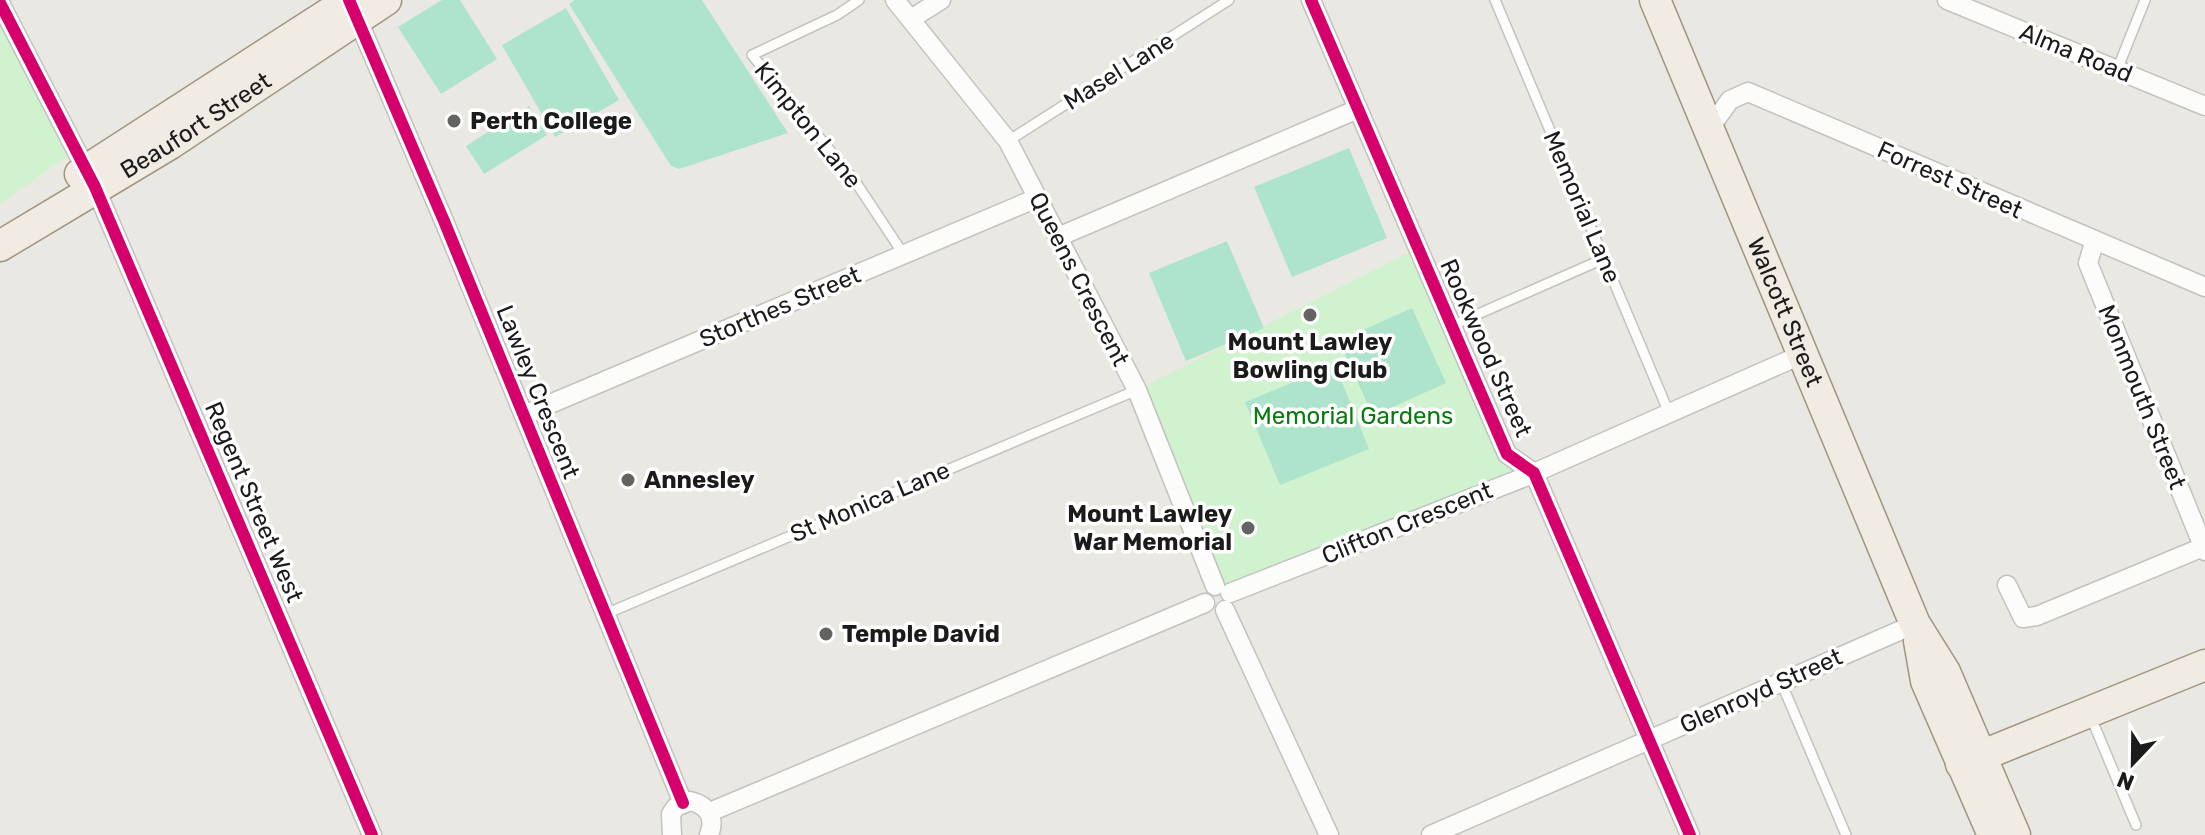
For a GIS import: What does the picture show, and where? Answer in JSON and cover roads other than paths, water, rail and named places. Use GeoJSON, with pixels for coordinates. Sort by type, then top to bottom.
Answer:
{"type":"FeatureCollection","features":[{"type":"Feature","properties":{"kind":"main road","name":"Beaufort Street"},"geometry":{"type":"LineString","coordinates":[[0,224],[90,178],[170,144],[351,5],[386,0]]}},
{"type":"Feature","properties":{"kind":"main road","name":"Walcott Street"},"geometry":{"type":"LineString","coordinates":[[1655,0],[1915,624],[1926,681],[2015,835]]}},
{"type":"Feature","properties":{"kind":"main road","name":"Beaufort Street"},"geometry":{"type":"LineString","coordinates":[[0,246],[90,178]]}},
{"type":"Feature","properties":{"kind":"main road"},"geometry":{"type":"LineString","coordinates":[[1976,768],[2205,665]]}},
{"type":"Feature","properties":{"kind":"main road"},"geometry":{"type":"LineString","coordinates":[[1976,768],[2205,685]]}},
{"type":"Feature","properties":{"kind":"main road","name":"Walcott Street"},"geometry":{"type":"LineString","coordinates":[[1976,768],[1993,835]]}},
{"type":"Feature","properties":{"kind":"street","name":"Queens Crescent"},"geometry":{"type":"LineString","coordinates":[[895,0],[1008,141],[1058,237],[1137,390],[1219,598],[1329,835]]}},
{"type":"Feature","properties":{"kind":"street"},"geometry":{"type":"LineString","coordinates":[[911,19],[941,0]]}},
{"type":"Feature","properties":{"kind":"street","name":"Rookwood Street"},"geometry":{"type":"LineString","coordinates":[[1311,0],[1507,454],[1534,473],[1690,835]]}},
{"type":"Feature","properties":{"kind":"street","name":"Alma Road"},"geometry":{"type":"LineString","coordinates":[[1947,0],[2205,106]]}},
{"type":"Feature","properties":{"kind":"street"},"geometry":{"type":"LineString","coordinates":[[1989,18],[1997,0]]}},
{"type":"Feature","properties":{"kind":"street","name":"Regent Street West"},"geometry":{"type":"LineString","coordinates":[[0,3],[90,178],[372,835]]}},
{"type":"Feature","properties":{"kind":"street","name":"Lawley Crescent"},"geometry":{"type":"LineString","coordinates":[[351,5],[683,803]]}},
{"type":"Feature","properties":{"kind":"street","name":"Forrest Street"},"geometry":{"type":"LineString","coordinates":[[1709,129],[1730,100],[1748,92],[2094,243],[2205,287]]}},
{"type":"Feature","properties":{"kind":"street"},"geometry":{"type":"LineString","coordinates":[[1058,237],[1358,109]]}},
{"type":"Feature","properties":{"kind":"street","name":"Storthes Street"},"geometry":{"type":"LineString","coordinates":[[524,415],[1037,198]]}},
{"type":"Feature","properties":{"kind":"street","name":"Monmouth Street"},"geometry":{"type":"LineString","coordinates":[[2094,243],[2088,263],[2204,549]]}},
{"type":"Feature","properties":{"kind":"street","name":"Clifton Crescent"},"geometry":{"type":"LineString","coordinates":[[710,812],[1219,598],[1534,473],[1803,354]]}},
{"type":"Feature","properties":{"kind":"street"},"geometry":{"type":"LineString","coordinates":[[2007,585],[2023,618],[2037,616],[2204,549]]}},
{"type":"Feature","properties":{"kind":"street","name":"Glenroyd Street"},"geometry":{"type":"LineString","coordinates":[[1431,835],[1915,624]]}},
{"type":"Feature","properties":{"kind":"street"},"geometry":{"type":"LineString","coordinates":[[669,834],[671,814],[683,803],[698,803],[710,812],[713,827],[709,835]]}},
{"type":"Feature","properties":{"kind":"lane","name":"Kimpton Lane"},"geometry":{"type":"LineString","coordinates":[[859,0],[837,15],[752,55],[855,181],[904,255]]}},
{"type":"Feature","properties":{"kind":"lane","name":"Masel Lane"},"geometry":{"type":"LineString","coordinates":[[1008,141],[1229,0]]}},
{"type":"Feature","properties":{"kind":"lane","name":"Memorial Lane"},"geometry":{"type":"LineString","coordinates":[[1495,0],[1669,413]]}},
{"type":"Feature","properties":{"kind":"lane"},"geometry":{"type":"LineString","coordinates":[[2117,70],[2145,0]]}},
{"type":"Feature","properties":{"kind":"lane"},"geometry":{"type":"LineString","coordinates":[[1451,326],[1603,259]]}},
{"type":"Feature","properties":{"kind":"lane","name":"St Monica Lane"},"geometry":{"type":"LineString","coordinates":[[603,615],[1137,390]]}},
{"type":"Feature","properties":{"kind":"lane"},"geometry":{"type":"LineString","coordinates":[[1781,682],[1846,835]]}},
{"type":"Feature","properties":{"kind":"lane"},"geometry":{"type":"LineString","coordinates":[[2095,727],[2136,825]]}},
{"type":"Feature","properties":{"kind":"place","name":"Perth College"},"geometry":{"type":"Point","coordinates":[454,121]}},
{"type":"Feature","properties":{"kind":"place","name":"Mount Lawley Bowling Club"},"geometry":{"type":"Point","coordinates":[1310,315]}},
{"type":"Feature","properties":{"kind":"place","name":"Annesley"},"geometry":{"type":"Point","coordinates":[628,480]}},
{"type":"Feature","properties":{"kind":"place","name":"Mount Lawley War Memorial"},"geometry":{"type":"Point","coordinates":[1248,528]}},
{"type":"Feature","properties":{"kind":"place","name":"Temple David"},"geometry":{"type":"Point","coordinates":[826,634]}},
{"type":"Feature","properties":{"kind":"park label","name":"Memorial Gardens"},"geometry":{"type":"Point","coordinates":[1353,416]}}]}
